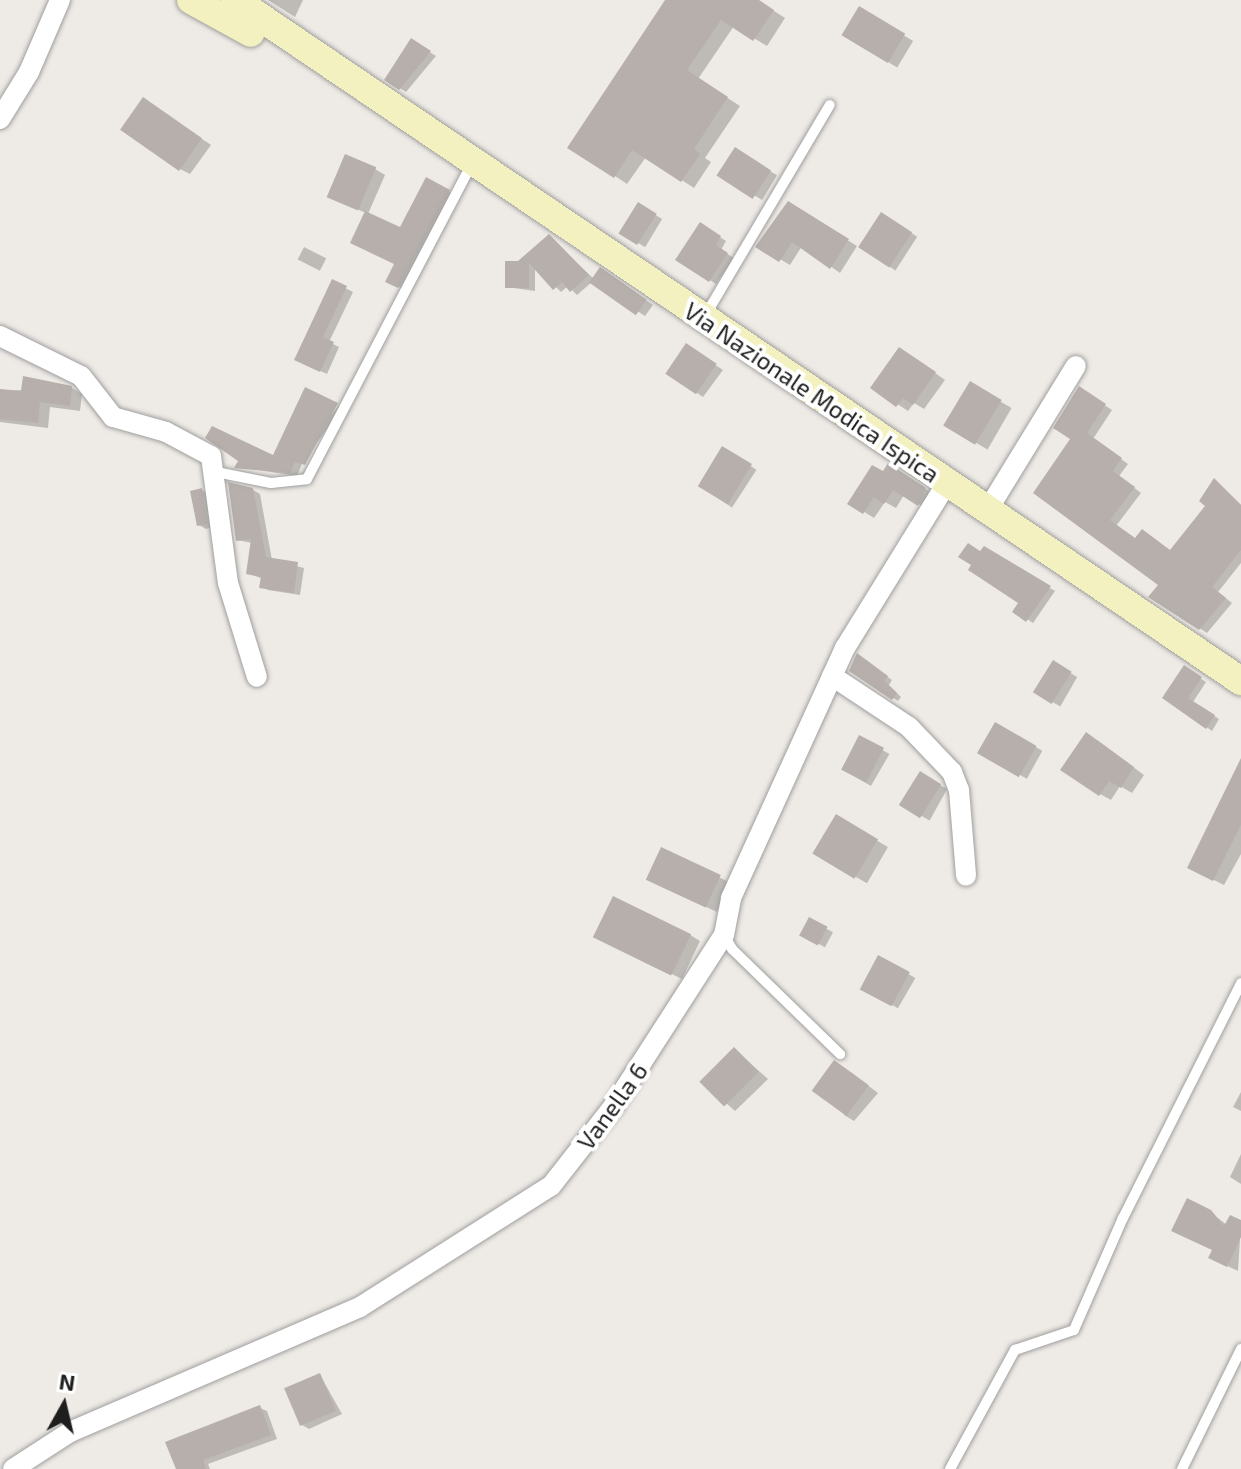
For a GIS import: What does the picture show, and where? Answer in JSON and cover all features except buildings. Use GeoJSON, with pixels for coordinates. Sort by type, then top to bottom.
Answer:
{"type":"FeatureCollection","features":[{"type":"Feature","properties":{"kind":"main road"},"geometry":{"type":"LineString","coordinates":[[191,0],[383,102]]}},
{"type":"Feature","properties":{"kind":"main road"},"geometry":{"type":"LineString","coordinates":[[235,0],[383,102]]}},
{"type":"Feature","properties":{"kind":"main road","name":"Via Nazionale Modica Ispica"},"geometry":{"type":"LineString","coordinates":[[383,102],[1241,681]]}},
{"type":"Feature","properties":{"kind":"street"},"geometry":{"type":"LineString","coordinates":[[0,119],[53,23],[60,0]]}},
{"type":"Feature","properties":{"kind":"street"},"geometry":{"type":"LineString","coordinates":[[53,23],[77,0]]}},
{"type":"Feature","properties":{"kind":"street"},"geometry":{"type":"LineString","coordinates":[[0,336],[81,376],[113,417],[166,432],[211,456],[216,472],[228,583],[257,677]]}},
{"type":"Feature","properties":{"kind":"street"},"geometry":{"type":"LineString","coordinates":[[987,511],[1076,366]]}},
{"type":"Feature","properties":{"kind":"street","name":"Vanella 6"},"geometry":{"type":"LineString","coordinates":[[13,1469],[70,1432],[360,1307],[536,1200],[613,1107],[724,935],[731,898],[832,676],[947,483]]}},
{"type":"Feature","properties":{"kind":"street"},"geometry":{"type":"LineString","coordinates":[[832,676],[909,727],[952,772],[959,790],[966,876]]}},
{"type":"Feature","properties":{"kind":"lane"},"geometry":{"type":"LineString","coordinates":[[704,318],[830,105]]}},
{"type":"Feature","properties":{"kind":"lane"},"geometry":{"type":"LineString","coordinates":[[216,472],[271,483],[307,479],[473,162]]}},
{"type":"Feature","properties":{"kind":"lane"},"geometry":{"type":"LineString","coordinates":[[724,935],[732,949],[840,1054]]}},
{"type":"Feature","properties":{"kind":"lane"},"geometry":{"type":"LineString","coordinates":[[950,1469],[1015,1350],[1074,1330],[1123,1218],[1241,983]]}},
{"type":"Feature","properties":{"kind":"lane"},"geometry":{"type":"LineString","coordinates":[[1182,1469],[1241,1349]]}}]}
